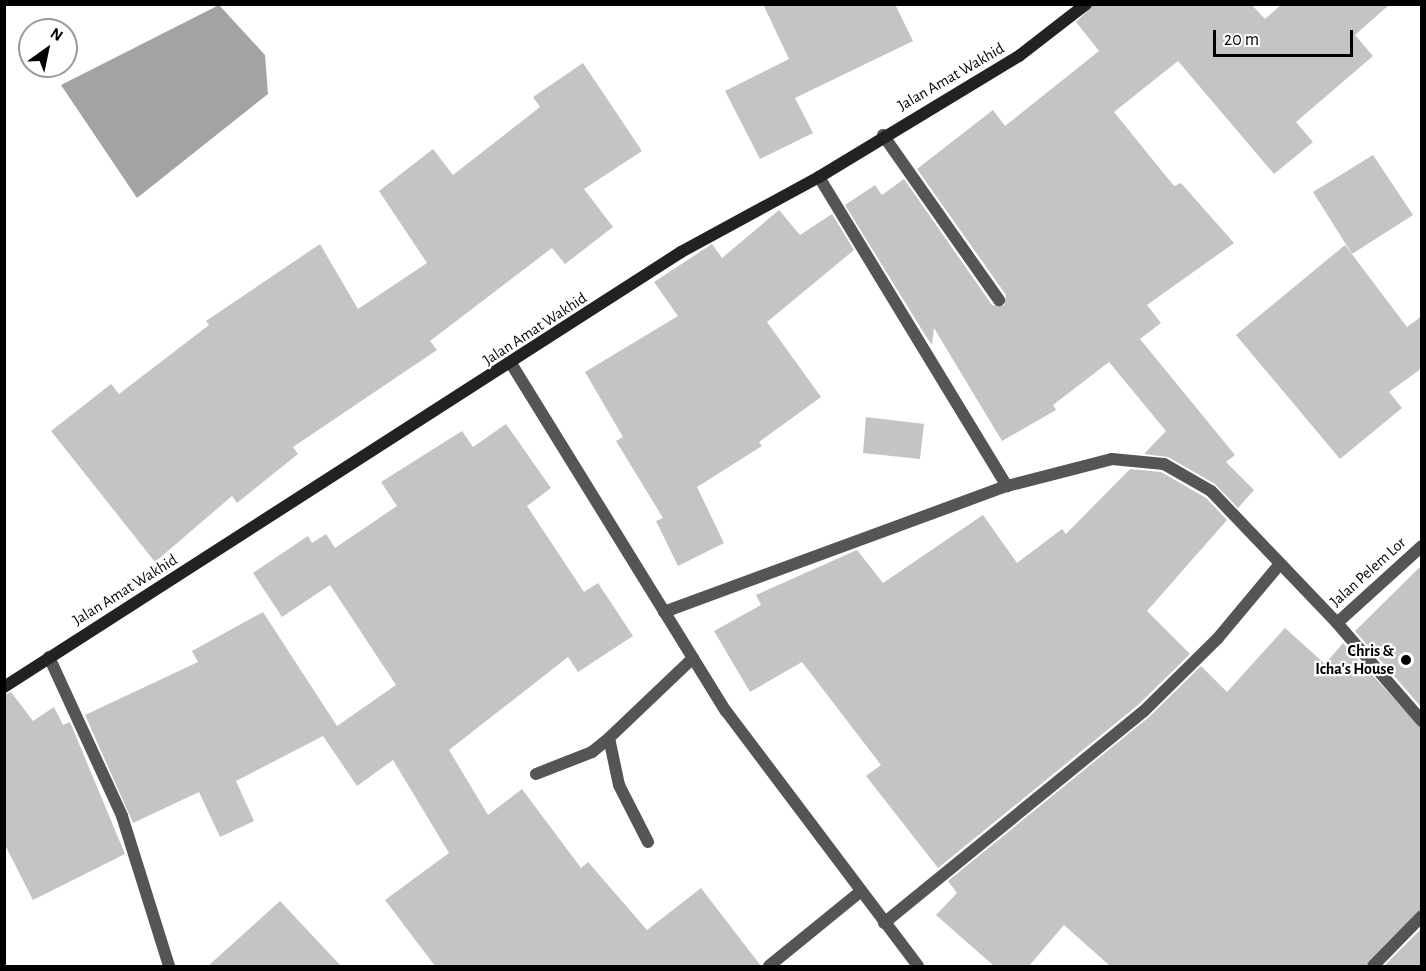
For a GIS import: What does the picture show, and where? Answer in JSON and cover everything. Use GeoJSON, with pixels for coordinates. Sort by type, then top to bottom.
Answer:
{"type":"FeatureCollection","features":[{"type":"Feature","properties":{"kind":"street","name":"Jalan Amat Wakhid"},"geometry":{"type":"LineString","coordinates":[[4,687],[512,365],[681,252],[819,177],[883,135],[1019,56],[1086,4]]}},
{"type":"Feature","properties":{"kind":"street"},"geometry":{"type":"LineString","coordinates":[[883,135],[999,300]]}},
{"type":"Feature","properties":{"kind":"street"},"geometry":{"type":"LineString","coordinates":[[819,177],[1007,486]]}},
{"type":"Feature","properties":{"kind":"street"},"geometry":{"type":"LineString","coordinates":[[512,365],[726,711],[918,966]]}},
{"type":"Feature","properties":{"kind":"street"},"geometry":{"type":"LineString","coordinates":[[664,612],[1007,486],[1112,459],[1164,464],[1212,491],[1279,565],[1337,623],[1422,721]]}},
{"type":"Feature","properties":{"kind":"street","name":"Jalan Pelem Lor"},"geometry":{"type":"LineString","coordinates":[[1337,623],[1422,546]]}},
{"type":"Feature","properties":{"kind":"street"},"geometry":{"type":"LineString","coordinates":[[884,923],[1144,711],[1218,638],[1279,565]]}},
{"type":"Feature","properties":{"kind":"street"},"geometry":{"type":"LineString","coordinates":[[49,657],[122,816],[169,966]]}},
{"type":"Feature","properties":{"kind":"street"},"geometry":{"type":"LineString","coordinates":[[536,774],[592,752],[693,658]]}},
{"type":"Feature","properties":{"kind":"street"},"geometry":{"type":"LineString","coordinates":[[609,738],[619,785],[648,842]]}},
{"type":"Feature","properties":{"kind":"street"},"geometry":{"type":"LineString","coordinates":[[769,966],[861,892]]}},
{"type":"Feature","properties":{"kind":"street"},"geometry":{"type":"LineString","coordinates":[[1374,966],[1422,916]]}},
{"type":"Feature","properties":{"kind":"shaded area"},"geometry":{"type":"Polygon","coordinates":[[[219,5],[265,55],[268,94],[137,198],[61,85],[219,5]]]}},
{"type":"Feature","properties":{"kind":"building"},"geometry":{"type":"Polygon","coordinates":[[[763,4],[895,4],[913,41],[795,98],[813,133],[760,159],[725,91],[789,59],[763,4]]]}},
{"type":"Feature","properties":{"kind":"building"},"geometry":{"type":"Polygon","coordinates":[[[1094,4],[1251,4],[1265,19],[1282,4],[1390,4],[1355,35],[1373,56],[1296,122],[1313,142],[1274,174],[1178,61],[1114,112],[1174,186],[1181,183],[1234,243],[1147,305],[1161,323],[1140,339],[1235,455],[1226,462],[1254,490],[1238,508],[1215,484],[1168,457],[1144,454],[1166,431],[1109,362],[1053,405],[1056,410],[1002,441],[934,328],[932,345],[845,205],[875,185],[882,195],[904,179],[992,305],[1004,306],[1006,295],[917,169],[993,110],[1005,126],[1099,51],[1076,22],[1094,4]]]}},
{"type":"Feature","properties":{"kind":"building"},"geometry":{"type":"Polygon","coordinates":[[[583,63],[642,151],[584,189],[613,227],[565,264],[552,248],[430,341],[437,350],[293,447],[298,454],[237,503],[232,496],[155,562],[51,431],[111,384],[119,394],[209,325],[206,321],[320,244],[358,309],[427,263],[379,191],[433,149],[453,175],[540,107],[533,97],[583,63]]]}},
{"type":"Feature","properties":{"kind":"building"},"geometry":{"type":"Polygon","coordinates":[[[1373,155],[1413,215],[1352,254],[1313,192],[1373,155]]]}},
{"type":"Feature","properties":{"kind":"building"},"geometry":{"type":"Polygon","coordinates":[[[779,210],[800,235],[832,214],[854,250],[767,322],[821,397],[759,442],[762,446],[697,487],[724,543],[678,566],[656,521],[663,518],[616,441],[623,437],[585,372],[678,316],[654,282],[712,244],[722,258],[779,210]]]}},
{"type":"Feature","properties":{"kind":"building"},"geometry":{"type":"Polygon","coordinates":[[[1345,245],[1407,327],[1422,316],[1422,368],[1389,392],[1402,408],[1340,459],[1236,335],[1345,245]]]}},
{"type":"Feature","properties":{"kind":"building"},"geometry":{"type":"Polygon","coordinates":[[[866,417],[924,424],[920,459],[863,453],[866,417]]]}},
{"type":"Feature","properties":{"kind":"building"},"geometry":{"type":"Polygon","coordinates":[[[506,424],[551,488],[527,506],[584,592],[598,583],[633,636],[578,672],[568,657],[449,750],[488,815],[522,789],[581,868],[588,862],[647,930],[701,888],[761,966],[435,966],[385,900],[449,853],[393,760],[357,786],[323,736],[236,781],[254,821],[220,837],[199,792],[133,823],[85,715],[198,662],[192,651],[263,612],[337,726],[396,685],[330,585],[282,617],[253,573],[308,536],[312,543],[326,534],[335,548],[397,506],[381,482],[462,431],[473,447],[506,424]]]}},
{"type":"Feature","properties":{"kind":"building"},"geometry":{"type":"Polygon","coordinates":[[[1130,469],[1161,472],[1206,498],[1227,520],[1147,611],[1190,654],[1138,705],[938,868],[866,776],[881,765],[802,662],[750,692],[714,631],[761,605],[756,595],[857,550],[883,583],[983,515],[1017,563],[1062,529],[1066,534],[1130,469]]]}},
{"type":"Feature","properties":{"kind":"building","name":"Chris & Icha's House"},"geometry":{"type":"Polygon","coordinates":[[[1422,565],[1422,708],[1355,631],[1422,565]]]}},
{"type":"Feature","properties":{"kind":"building"},"geometry":{"type":"Polygon","coordinates":[[[1285,628],[1325,664],[1343,643],[1422,729],[1422,908],[1365,966],[1110,966],[1064,925],[1029,966],[994,966],[936,915],[957,893],[948,881],[1149,717],[1201,666],[1227,692],[1285,628]]]}},
{"type":"Feature","properties":{"kind":"building"},"geometry":{"type":"Polygon","coordinates":[[[11,692],[33,721],[54,707],[63,725],[70,722],[125,854],[33,900],[4,843],[4,695],[11,692]]]}},
{"type":"Feature","properties":{"kind":"building"},"geometry":{"type":"Polygon","coordinates":[[[280,901],[341,966],[208,966],[280,901]]]}},
{"type":"Feature","properties":{"kind":"building"},"geometry":{"type":"Polygon","coordinates":[[[1422,928],[1422,966],[1384,966],[1422,928]]]}},
{"type":"Feature","properties":{"kind":"place","name":"Chris & Icha's House"},"geometry":{"type":"Point","coordinates":[1406,660]}}]}
